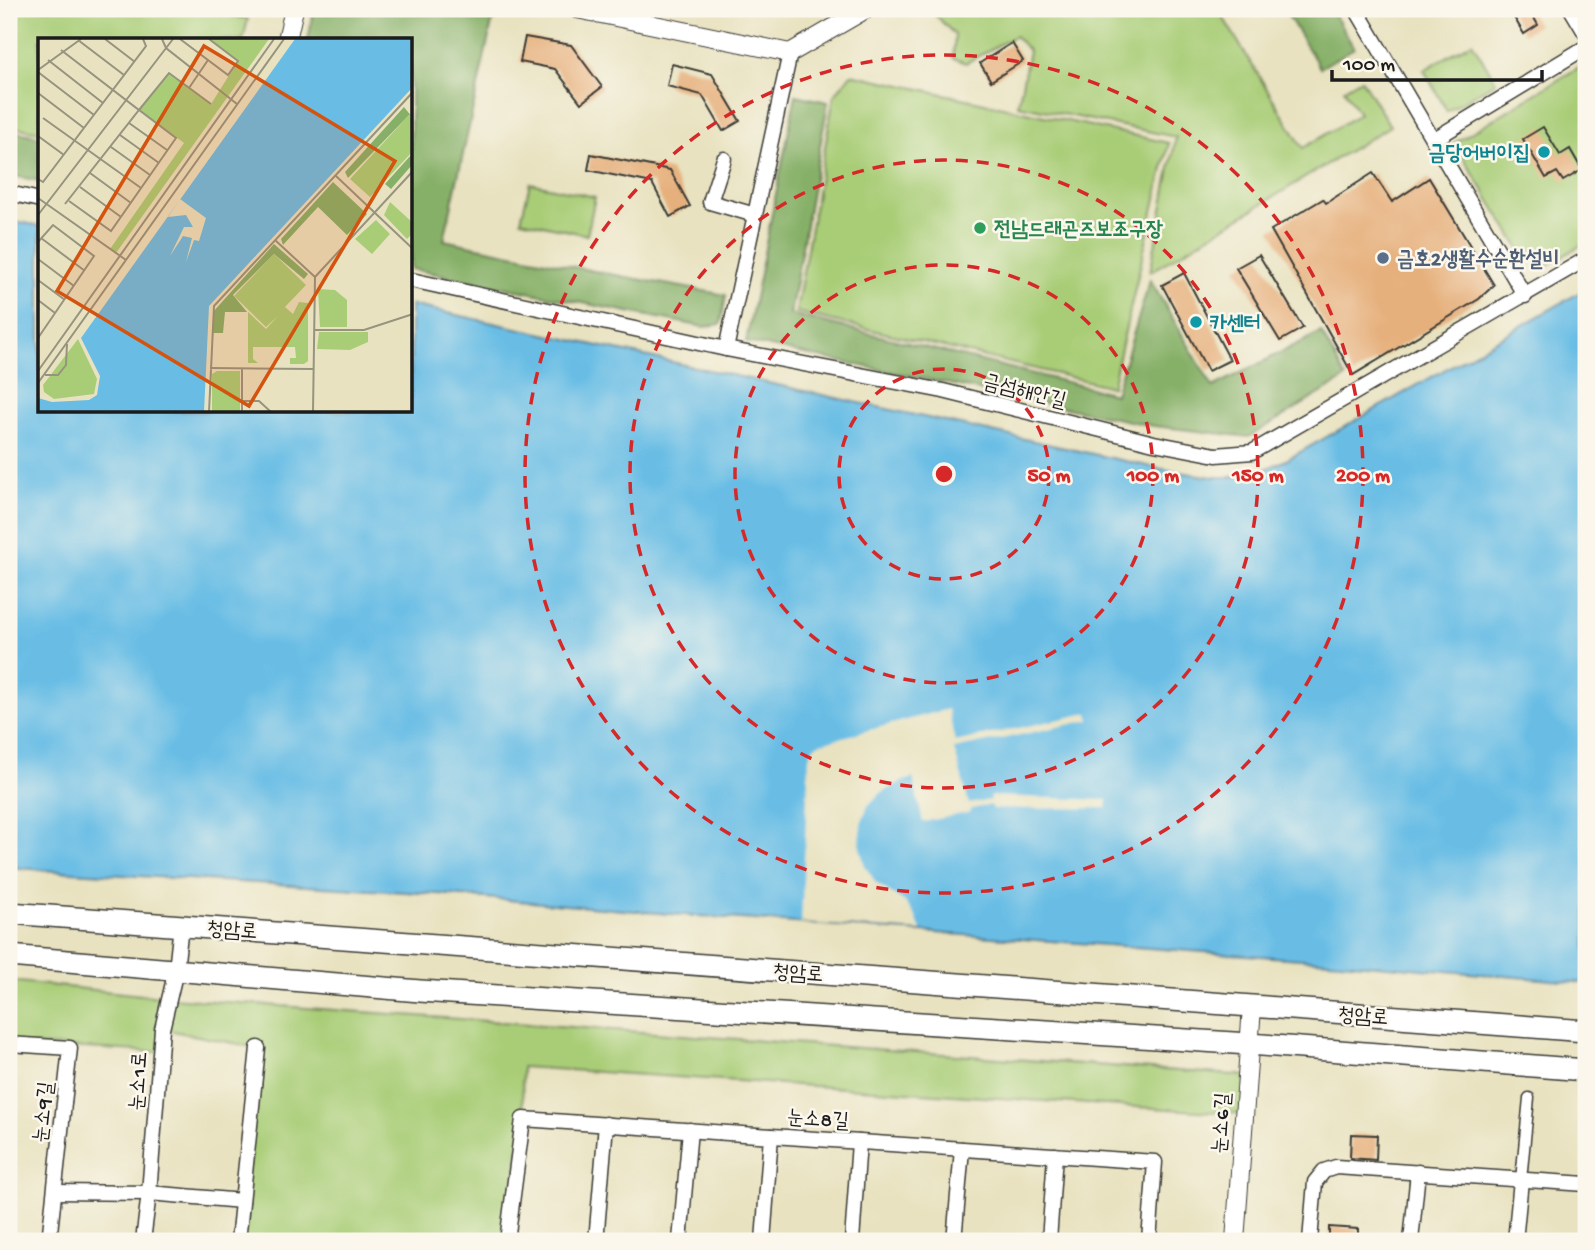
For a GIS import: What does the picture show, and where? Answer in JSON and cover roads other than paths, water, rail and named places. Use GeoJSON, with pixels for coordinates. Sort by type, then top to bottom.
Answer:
{"type":"FeatureCollection","features":[{"type":"Feature","properties":{"kind":"main road","name":"청암로"},"geometry":{"type":"LineString","coordinates":[[9,913],[1586,1031]]}},
{"type":"Feature","properties":{"kind":"main road","name":"청암로"},"geometry":{"type":"LineString","coordinates":[[9,956],[420,990],[1249,1044],[1586,1070]]}},
{"type":"Feature","properties":{"kind":"street"},"geometry":{"type":"LineString","coordinates":[[287,38],[294,9]]}},
{"type":"Feature","properties":{"kind":"street"},"geometry":{"type":"LineString","coordinates":[[577,9],[790,53],[866,9]]}},
{"type":"Feature","properties":{"kind":"street"},"geometry":{"type":"LineString","coordinates":[[1356,9],[1525,296]]}},
{"type":"Feature","properties":{"kind":"street"},"geometry":{"type":"LineString","coordinates":[[1571,9],[1586,34]]}},
{"type":"Feature","properties":{"kind":"street"},"geometry":{"type":"LineString","coordinates":[[1433,140],[1586,47]]}},
{"type":"Feature","properties":{"kind":"street"},"geometry":{"type":"LineString","coordinates":[[726,349],[790,53]]}},
{"type":"Feature","properties":{"kind":"street"},"geometry":{"type":"LineString","coordinates":[[724,159],[710,202],[755,215]]}},
{"type":"Feature","properties":{"kind":"street"},"geometry":{"type":"LineString","coordinates":[[9,193],[38,200]]}},
{"type":"Feature","properties":{"kind":"street","name":"금섬해안길"},"geometry":{"type":"LineString","coordinates":[[413,280],[726,349],[943,391],[1216,456],[1252,452],[1586,260]]}},
{"type":"Feature","properties":{"kind":"street","name":"눈소1로"},"geometry":{"type":"LineString","coordinates":[[143,1241],[159,1052],[176,970],[181,925]]}},
{"type":"Feature","properties":{"kind":"street","name":"눈소6길"},"geometry":{"type":"LineString","coordinates":[[1234,1241],[1252,1007]]}},
{"type":"Feature","properties":{"kind":"street","name":"눈소9길"},"geometry":{"type":"LineString","coordinates":[[9,1044],[70,1048],[49,1241]]}},
{"type":"Feature","properties":{"kind":"street"},"geometry":{"type":"LineString","coordinates":[[238,1241],[258,1048]]}},
{"type":"Feature","properties":{"kind":"street"},"geometry":{"type":"LineString","coordinates":[[1515,1241],[1529,1098]]}},
{"type":"Feature","properties":{"kind":"street","name":"눈소8길"},"geometry":{"type":"LineString","coordinates":[[507,1241],[523,1119],[1156,1163],[1149,1241]]}},
{"type":"Feature","properties":{"kind":"street"},"geometry":{"type":"LineString","coordinates":[[596,1241],[606,1124]]}},
{"type":"Feature","properties":{"kind":"street"},"geometry":{"type":"LineString","coordinates":[[680,1241],[690,1130]]}},
{"type":"Feature","properties":{"kind":"street"},"geometry":{"type":"LineString","coordinates":[[763,1241],[771,1136]]}},
{"type":"Feature","properties":{"kind":"street"},"geometry":{"type":"LineString","coordinates":[[852,1241],[859,1142]]}},
{"type":"Feature","properties":{"kind":"street"},"geometry":{"type":"LineString","coordinates":[[954,1241],[962,1149]]}},
{"type":"Feature","properties":{"kind":"street"},"geometry":{"type":"LineString","coordinates":[[1049,1241],[1055,1156]]}},
{"type":"Feature","properties":{"kind":"street"},"geometry":{"type":"LineString","coordinates":[[1310,1241],[1315,1182],[1324,1171],[1336,1167],[1586,1184]]}},
{"type":"Feature","properties":{"kind":"street"},"geometry":{"type":"LineString","coordinates":[[1411,1241],[1418,1172]]}},
{"type":"Feature","properties":{"kind":"street"},"geometry":{"type":"LineString","coordinates":[[55,1192],[149,1193],[242,1201]]}},
{"type":"Feature","properties":{"kind":"water"},"geometry":{"type":"Polygon","coordinates":[[[9,220],[38,226],[38,413],[413,413],[413,305],[1157,468],[1222,477],[1251,473],[1286,460],[1586,289],[1586,983],[438,894],[9,867],[9,220]]]}},
{"type":"Feature","properties":{"kind":"place","name":"금당어버이집"},"geometry":{"type":"Point","coordinates":[1544,152]}},
{"type":"Feature","properties":{"kind":"place","name":"전남드래곤즈보조구장"},"geometry":{"type":"Point","coordinates":[980,228]}},
{"type":"Feature","properties":{"kind":"place","name":"금호2생활수순환설비"},"geometry":{"type":"Point","coordinates":[1383,258]}},
{"type":"Feature","properties":{"kind":"place","name":"카센터"},"geometry":{"type":"Point","coordinates":[1196,322]}}]}
